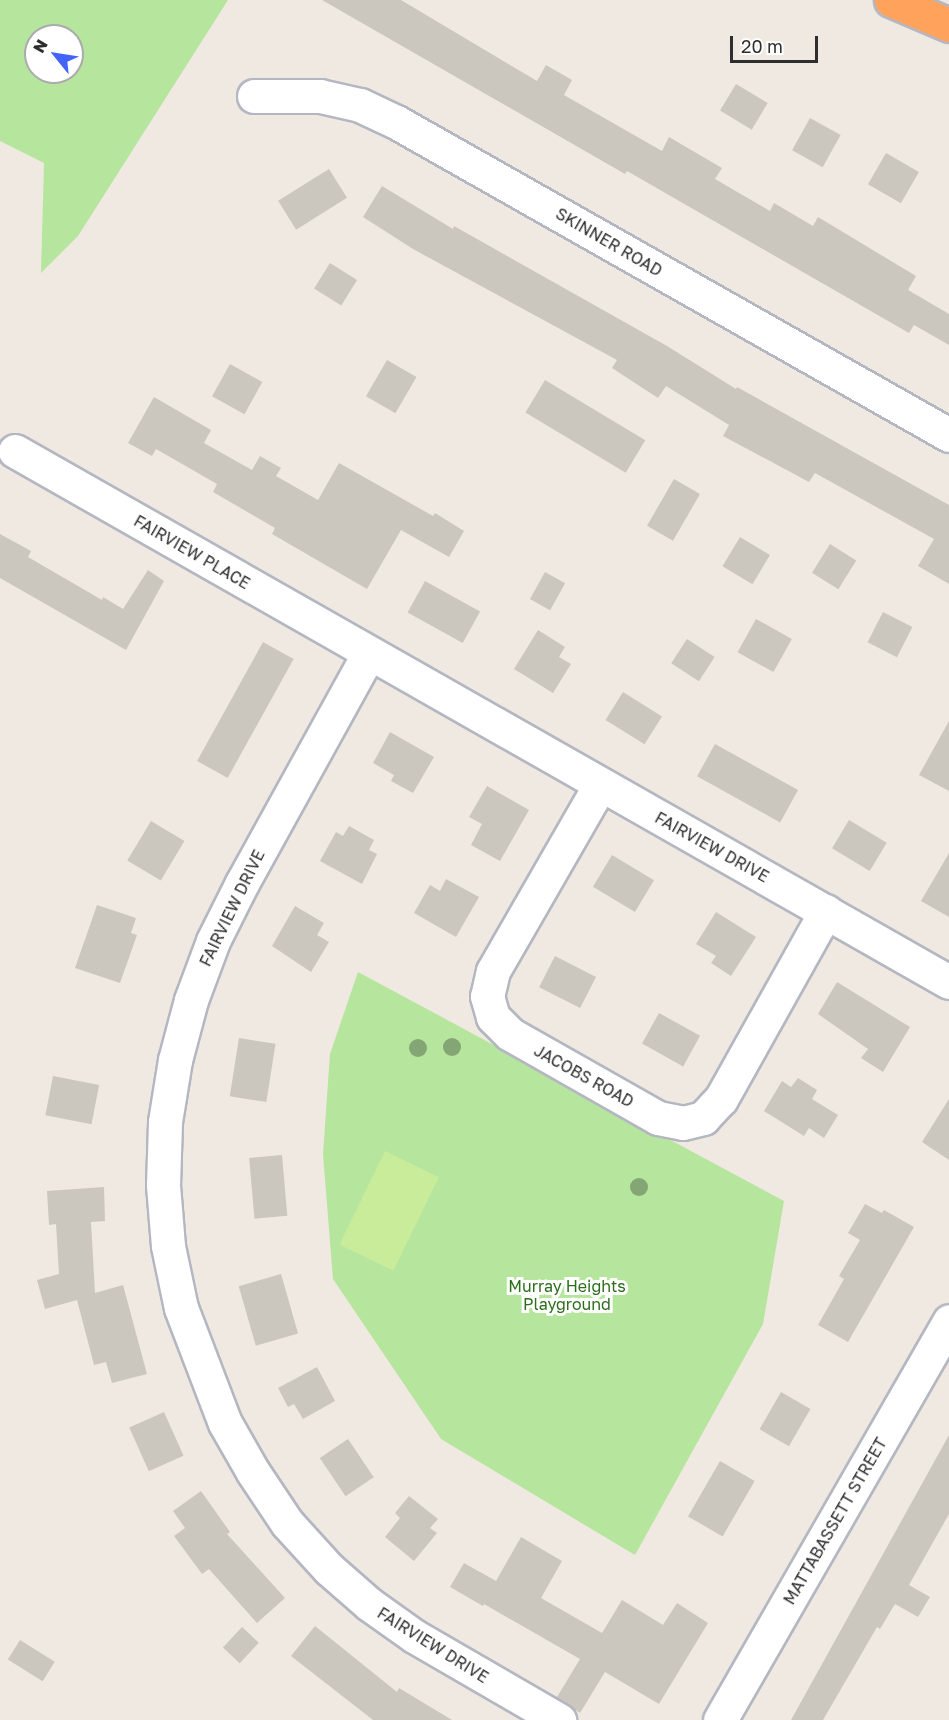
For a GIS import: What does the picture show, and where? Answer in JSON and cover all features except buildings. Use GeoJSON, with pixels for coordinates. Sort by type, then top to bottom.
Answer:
{"type":"FeatureCollection","features":[{"type":"Feature","properties":{"kind":"highway"},"geometry":{"type":"LineString","coordinates":[[891,0],[949,24]]}},
{"type":"Feature","properties":{"kind":"street","name":"SKINNER ROAD"},"geometry":{"type":"LineString","coordinates":[[254,96],[320,96],[360,105],[398,123],[949,435]]}},
{"type":"Feature","properties":{"kind":"street","name":"FAIRVIEW PLACE"},"geometry":{"type":"LineString","coordinates":[[15,451],[369,653]]}},
{"type":"Feature","properties":{"kind":"street","name":"FAIRVIEW DRIVE"},"geometry":{"type":"LineString","coordinates":[[559,1720],[423,1642],[369,1604],[329,1569],[287,1523],[253,1472],[225,1423],[181,1308],[168,1246],[163,1185],[165,1122],[175,1060],[191,1000],[213,941],[242,883],[369,653],[949,982]]}},
{"type":"Feature","properties":{"kind":"street","name":"JACOBS ROAD"},"geometry":{"type":"LineString","coordinates":[[600,785],[493,971],[487,996],[493,1017],[510,1034],[658,1118],[683,1124],[703,1118],[721,1099],[826,911]]}},
{"type":"Feature","properties":{"kind":"street","name":"MATTABASSETT STREET"},"geometry":{"type":"LineString","coordinates":[[720,1720],[949,1321]]}},
{"type":"Feature","properties":{"kind":"green space"},"geometry":{"type":"Polygon","coordinates":[[[0,0],[228,0],[78,236],[41,273],[44,163],[0,141],[0,0]]]}},
{"type":"Feature","properties":{"kind":"green space","name":"Murray Heights Playground"},"geometry":{"type":"Polygon","coordinates":[[[358,972],[784,1201],[763,1324],[635,1555],[441,1439],[333,1279],[323,1154],[330,1054],[358,972]]]}},
{"type":"Feature","properties":{"kind":"green space"},"geometry":{"type":"Polygon","coordinates":[[[385,1151],[439,1177],[393,1271],[339,1244],[385,1151]]]}}]}
